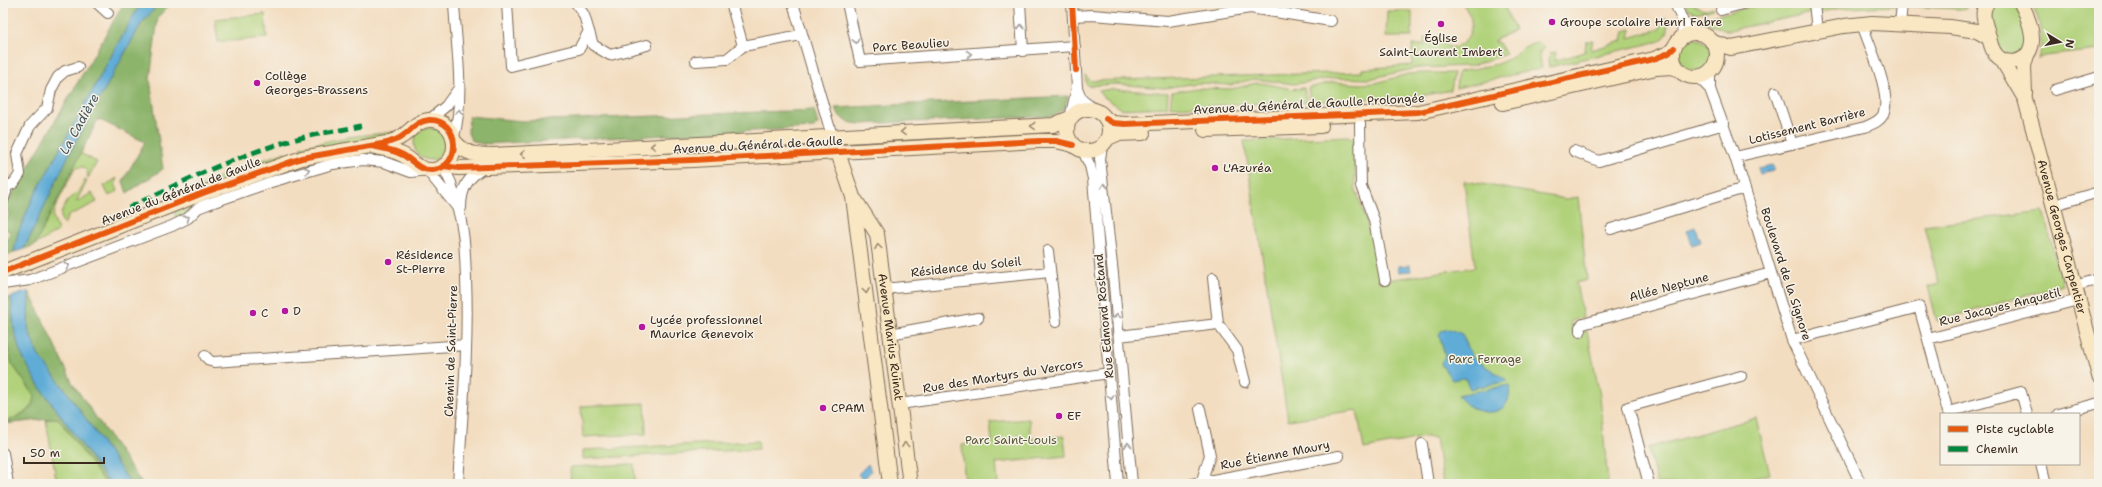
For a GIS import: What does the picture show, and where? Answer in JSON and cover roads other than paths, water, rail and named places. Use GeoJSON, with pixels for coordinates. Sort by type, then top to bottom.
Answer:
{"type":"FeatureCollection","features":[{"type":"Feature","properties":{"kind":"street"},"geometry":{"type":"LineString","coordinates":[[97,3],[108,13]]}},
{"type":"Feature","properties":{"kind":"street"},"geometry":{"type":"LineString","coordinates":[[443,166],[452,156],[460,110],[454,3]]}},
{"type":"Feature","properties":{"kind":"street"},"geometry":{"type":"LineString","coordinates":[[507,3],[511,66],[579,49],[589,31]]}},
{"type":"Feature","properties":{"kind":"street"},"geometry":{"type":"LineString","coordinates":[[576,3],[589,31],[593,45],[610,55],[647,45]]}},
{"type":"Feature","properties":{"kind":"street"},"geometry":{"type":"LineString","coordinates":[[731,3],[743,46]]}},
{"type":"Feature","properties":{"kind":"street"},"geometry":{"type":"LineString","coordinates":[[793,3],[801,35],[832,136]]}},
{"type":"Feature","properties":{"kind":"street","name":"Parc Beaulieu"},"geometry":{"type":"LineString","coordinates":[[847,3],[860,62],[1075,46]]}},
{"type":"Feature","properties":{"kind":"street"},"geometry":{"type":"LineString","coordinates":[[1020,3],[1023,51]]}},
{"type":"Feature","properties":{"kind":"street"},"geometry":{"type":"LineString","coordinates":[[1072,3],[1077,88],[1068,123],[1067,135],[1078,148],[1096,150],[1105,142],[1109,125],[1106,119],[1082,100],[1077,88]]}},
{"type":"Feature","properties":{"kind":"street"},"geometry":{"type":"LineString","coordinates":[[1675,3],[1684,22],[1684,40],[1674,63],[1678,69],[1690,77],[1708,70],[1731,48]]}},
{"type":"Feature","properties":{"kind":"street"},"geometry":{"type":"LineString","coordinates":[[1721,10],[1745,3]]}},
{"type":"Feature","properties":{"kind":"street"},"geometry":{"type":"LineString","coordinates":[[1814,3],[1817,31]]}},
{"type":"Feature","properties":{"kind":"street"},"geometry":{"type":"LineString","coordinates":[[1900,25],[1902,3]]}},
{"type":"Feature","properties":{"kind":"street","name":"Avenue Georges Carpentier"},"geometry":{"type":"LineString","coordinates":[[2021,3],[2032,41],[2024,66],[2025,99],[2099,376]]}},
{"type":"Feature","properties":{"kind":"street"},"geometry":{"type":"LineString","coordinates":[[1950,27],[1974,20],[1986,7]]}},
{"type":"Feature","properties":{"kind":"street","name":"Avenue Georges Carpentier"},"geometry":{"type":"LineString","coordinates":[[1986,7],[1989,38],[1993,51],[2002,60],[2025,99]]}},
{"type":"Feature","properties":{"kind":"street"},"geometry":{"type":"LineString","coordinates":[[1073,16],[1092,15],[1168,21],[1250,8],[1331,21]]}},
{"type":"Feature","properties":{"kind":"street"},"geometry":{"type":"LineString","coordinates":[[1712,42],[1731,48],[1817,31],[1862,24],[1950,27],[1977,31],[1989,38]]}},
{"type":"Feature","properties":{"kind":"street","name":"Lotissement Barrière"},"geometry":{"type":"LineString","coordinates":[[1735,157],[1865,127],[1876,122],[1882,116],[1886,105],[1884,88],[1862,24]]}},
{"type":"Feature","properties":{"kind":"street"},"geometry":{"type":"LineString","coordinates":[[1684,40],[1702,34],[1712,42],[1716,48],[1708,70]]}},
{"type":"Feature","properties":{"kind":"street"},"geometry":{"type":"LineString","coordinates":[[696,61],[727,59],[743,46],[801,35]]}},
{"type":"Feature","properties":{"kind":"street","name":"Avenue du Général de Gaulle Prolongée"},"geometry":{"type":"LineString","coordinates":[[1106,119],[1113,123],[1125,124],[1418,112],[1654,59],[1669,53],[1684,40]]}},
{"type":"Feature","properties":{"kind":"street"},"geometry":{"type":"LineString","coordinates":[[2002,60],[2015,62],[2028,55]]}},
{"type":"Feature","properties":{"kind":"street"},"geometry":{"type":"LineString","coordinates":[[3,201],[4,182],[14,183],[20,174],[17,154],[30,126],[47,108],[54,83],[65,71],[78,67]]}},
{"type":"Feature","properties":{"kind":"street","name":"Avenue du Général de Gaulle Prolongée"},"geometry":{"type":"LineString","coordinates":[[1105,142],[1125,133],[1419,121],[1656,68],[1672,67],[1678,69]]}},
{"type":"Feature","properties":{"kind":"street","name":"Boulevard de la Signore"},"geometry":{"type":"LineString","coordinates":[[1708,70],[1710,89],[1735,157],[1792,340],[1861,484]]}},
{"type":"Feature","properties":{"kind":"street"},"geometry":{"type":"LineString","coordinates":[[2055,90],[2099,77]]}},
{"type":"Feature","properties":{"kind":"street"},"geometry":{"type":"LineString","coordinates":[[429,120],[446,106],[459,88]]}},
{"type":"Feature","properties":{"kind":"street"},"geometry":{"type":"LineString","coordinates":[[1775,92],[1792,144]]}},
{"type":"Feature","properties":{"kind":"street"},"geometry":{"type":"LineString","coordinates":[[1070,118],[1080,110],[1095,110]]}},
{"type":"Feature","properties":{"kind":"street","name":"Avenue du Général de Gaulle"},"geometry":{"type":"LineString","coordinates":[[4,278],[61,249],[203,193],[302,158],[339,150],[371,146],[400,138],[414,125],[429,120],[435,120],[446,126],[463,151],[470,154],[493,155],[1053,125],[1070,118]]}},
{"type":"Feature","properties":{"kind":"street"},"geometry":{"type":"LineString","coordinates":[[1360,124],[1361,186],[1374,220],[1385,280]]}},
{"type":"Feature","properties":{"kind":"street"},"geometry":{"type":"LineString","coordinates":[[1574,151],[1599,161],[1724,124]]}},
{"type":"Feature","properties":{"kind":"street"},"geometry":{"type":"LineString","coordinates":[[409,131],[405,146],[410,160]]}},
{"type":"Feature","properties":{"kind":"street","name":"Avenue Marius Ruinat"},"geometry":{"type":"LineString","coordinates":[[832,136],[854,197],[877,234],[910,484]]}},
{"type":"Feature","properties":{"kind":"street","name":"Avenue du Général de Gaulle"},"geometry":{"type":"LineString","coordinates":[[4,278],[30,280],[180,223],[198,208],[305,171],[333,164],[363,160],[384,162],[411,172],[443,166],[459,168],[484,168],[648,162],[1039,141],[1056,141],[1078,148]]}},
{"type":"Feature","properties":{"kind":"street","name":"Rue Edmond Rostand"},"geometry":{"type":"LineString","coordinates":[[1105,142],[1100,159],[1119,336],[1132,484]]}},
{"type":"Feature","properties":{"kind":"street","name":"Avenue du Général de Gaulle"},"geometry":{"type":"LineString","coordinates":[[371,146],[398,153],[410,160],[415,165],[427,170]]}},
{"type":"Feature","properties":{"kind":"street","name":"Rue Edmond Rostand"},"geometry":{"type":"LineString","coordinates":[[1078,148],[1090,166],[1093,179],[1118,484]]}},
{"type":"Feature","properties":{"kind":"street","name":"Chemin de Saint-Pierre"},"geometry":{"type":"LineString","coordinates":[[443,166],[451,183],[461,220]]}},
{"type":"Feature","properties":{"kind":"street","name":"Chemin de Saint-Pierre"},"geometry":{"type":"LineString","coordinates":[[458,484],[466,345],[466,272],[461,220],[462,192],[466,183],[475,173],[484,168]]}},
{"type":"Feature","properties":{"kind":"street","name":"Chemin de Saint-Pierre"},"geometry":{"type":"LineString","coordinates":[[427,170],[457,207]]}},
{"type":"Feature","properties":{"kind":"street"},"geometry":{"type":"LineString","coordinates":[[1611,229],[1745,188]]}},
{"type":"Feature","properties":{"kind":"street"},"geometry":{"type":"LineString","coordinates":[[2054,205],[2099,192]]}},
{"type":"Feature","properties":{"kind":"street","name":"Avenue Marius Ruinat"},"geometry":{"type":"LineString","coordinates":[[854,197],[890,484]]}},
{"type":"Feature","properties":{"kind":"street"},"geometry":{"type":"LineString","coordinates":[[1048,251],[1056,322]]}},
{"type":"Feature","properties":{"kind":"street","name":"Résidence du Soleil"},"geometry":{"type":"LineString","coordinates":[[884,289],[1050,272]]}},
{"type":"Feature","properties":{"kind":"street","name":"Allée Neptune"},"geometry":{"type":"LineString","coordinates":[[1580,332],[1580,327],[1583,324],[1771,273]]}},
{"type":"Feature","properties":{"kind":"street"},"geometry":{"type":"LineString","coordinates":[[1213,278],[1218,324],[1237,350],[1244,382]]}},
{"type":"Feature","properties":{"kind":"street"},"geometry":{"type":"LineString","coordinates":[[2074,286],[2099,279]]}},
{"type":"Feature","properties":{"kind":"street","name":"Rue Jacques Anquetil"},"geometry":{"type":"LineString","coordinates":[[1928,339],[2078,300]]}},
{"type":"Feature","properties":{"kind":"street","name":"Rue Jacques Anquetil"},"geometry":{"type":"LineString","coordinates":[[1792,340],[1919,307],[1948,412],[2021,392],[2027,413]]}},
{"type":"Feature","properties":{"kind":"street"},"geometry":{"type":"LineString","coordinates":[[890,334],[978,318]]}},
{"type":"Feature","properties":{"kind":"street"},"geometry":{"type":"LineString","coordinates":[[1119,336],[1218,324]]}},
{"type":"Feature","properties":{"kind":"street"},"geometry":{"type":"LineString","coordinates":[[205,356],[210,362],[214,362],[466,345]]}},
{"type":"Feature","properties":{"kind":"street","name":"Rue des Martyrs du Vercors"},"geometry":{"type":"LineString","coordinates":[[900,404],[1109,373]]}},
{"type":"Feature","properties":{"kind":"street"},"geometry":{"type":"LineString","coordinates":[[1649,484],[1628,407],[1741,376]]}},
{"type":"Feature","properties":{"kind":"street"},"geometry":{"type":"LineString","coordinates":[[2062,413],[2099,403]]}},
{"type":"Feature","properties":{"kind":"street"},"geometry":{"type":"LineString","coordinates":[[1196,483],[1210,455],[1200,409]]}},
{"type":"Feature","properties":{"kind":"street"},"geometry":{"type":"LineString","coordinates":[[1422,444],[1428,484]]}},
{"type":"Feature","properties":{"kind":"street"},"geometry":{"type":"LineString","coordinates":[[3,453],[8,484]]}},
{"type":"Feature","properties":{"kind":"street","name":"Rue Étienne Maury"},"geometry":{"type":"LineString","coordinates":[[1196,483],[1235,480],[1340,456]]}},
{"type":"Feature","properties":{"kind":"street"},"geometry":{"type":"LineString","coordinates":[[2041,465],[2046,484]]}},
{"type":"Feature","properties":{"kind":"water","name":"La Cadière"},"geometry":{"type":"Polygon","coordinates":[[[143,3],[159,3],[141,24],[72,148],[24,249],[14,252],[18,233],[32,200],[135,13],[143,3]]]}},
{"type":"Feature","properties":{"kind":"water"},"geometry":{"type":"Polygon","coordinates":[[[1772,165],[1774,168],[1773,171],[1760,174],[1758,168],[1772,165]]]}},
{"type":"Feature","properties":{"kind":"water"},"geometry":{"type":"Polygon","coordinates":[[[1695,227],[1698,238],[1700,238],[1701,242],[1692,245],[1687,230],[1695,227]]]}},
{"type":"Feature","properties":{"kind":"water"},"geometry":{"type":"Polygon","coordinates":[[[1410,265],[1411,271],[1399,272],[1397,270],[1398,266],[1410,265]]]}},
{"type":"Feature","properties":{"kind":"water"},"geometry":{"type":"Polygon","coordinates":[[[29,291],[28,329],[38,355],[70,396],[131,484],[110,484],[37,383],[20,352],[14,329],[11,297],[29,291]]]}},
{"type":"Feature","properties":{"kind":"water"},"geometry":{"type":"Polygon","coordinates":[[[1449,329],[1462,334],[1473,358],[1508,381],[1470,389],[1465,378],[1452,380],[1441,364],[1445,356],[1439,335],[1441,331],[1449,329]]]}},
{"type":"Feature","properties":{"kind":"water"},"geometry":{"type":"Polygon","coordinates":[[[1509,385],[1509,396],[1506,405],[1499,410],[1491,412],[1482,412],[1473,408],[1465,403],[1458,395],[1509,385]]]}},
{"type":"Feature","properties":{"kind":"water"},"geometry":{"type":"Polygon","coordinates":[[[868,464],[871,471],[863,480],[858,474],[868,464]]]}},
{"type":"Feature","properties":{"kind":"place","name":"Groupe scolaire Henri Fabre"},"geometry":{"type":"Point","coordinates":[1552,22]}},
{"type":"Feature","properties":{"kind":"place","name":"Église Saint-Laurent Imbert"},"geometry":{"type":"Point","coordinates":[1441,24]}},
{"type":"Feature","properties":{"kind":"place","name":"Collège Georges-Brassens"},"geometry":{"type":"Point","coordinates":[257,83]}},
{"type":"Feature","properties":{"kind":"place","name":"L'Azuréa"},"geometry":{"type":"Point","coordinates":[1215,168]}},
{"type":"Feature","properties":{"kind":"place","name":"Résidence St-Pierre"},"geometry":{"type":"Point","coordinates":[388,262]}},
{"type":"Feature","properties":{"kind":"place","name":"D"},"geometry":{"type":"Point","coordinates":[285,311]}},
{"type":"Feature","properties":{"kind":"place","name":"C"},"geometry":{"type":"Point","coordinates":[253,313]}},
{"type":"Feature","properties":{"kind":"place","name":"Lycée professionnel Maurice Genevoix"},"geometry":{"type":"Point","coordinates":[642,327]}},
{"type":"Feature","properties":{"kind":"place","name":"CPAM"},"geometry":{"type":"Point","coordinates":[823,408]}},
{"type":"Feature","properties":{"kind":"place","name":"EF"},"geometry":{"type":"Point","coordinates":[1059,416]}},
{"type":"Feature","properties":{"kind":"park label","name":"Parc Ferrage"},"geometry":{"type":"Point","coordinates":[1485,359]}},
{"type":"Feature","properties":{"kind":"park label","name":"Parc Saint-Louis"},"geometry":{"type":"Point","coordinates":[1011,440]}}]}
